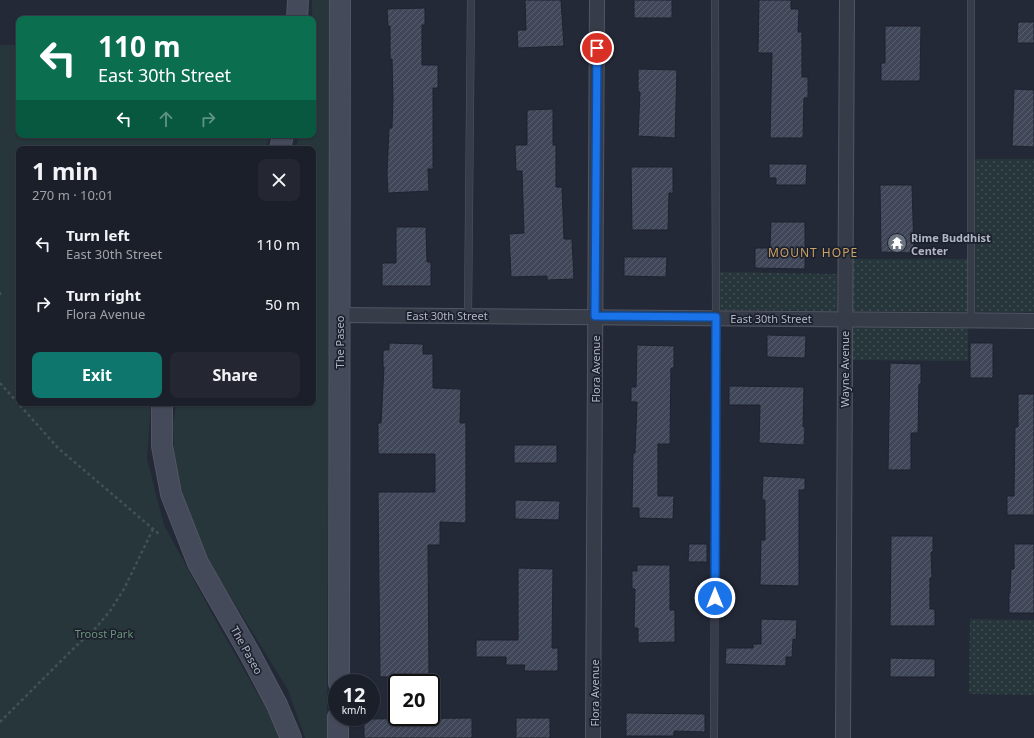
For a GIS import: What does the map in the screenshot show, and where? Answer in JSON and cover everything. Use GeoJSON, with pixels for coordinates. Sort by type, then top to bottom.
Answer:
{"type":"FeatureCollection","features":[{"type":"Feature","properties":{"kind":"main road"},"geometry":{"type":"LineString","coordinates":[[297,16],[298,0]]}},
{"type":"Feature","properties":{"kind":"main road","name":"The Paseo"},"geometry":{"type":"LineString","coordinates":[[339,674],[340,0]]}},
{"type":"Feature","properties":{"kind":"main road","name":"The Paseo"},"geometry":{"type":"LineString","coordinates":[[162,406],[162,446],[171,494],[198,563],[250,654],[291,738]]}},
{"type":"Feature","properties":{"kind":"main road"},"geometry":{"type":"LineString","coordinates":[[338,726],[338,738]]}},
{"type":"Feature","properties":{"kind":"street","name":"Flora Avenue"},"geometry":{"type":"LineString","coordinates":[[593,738],[597,0]]}},
{"type":"Feature","properties":{"kind":"street","name":"Wayne Avenue"},"geometry":{"type":"LineString","coordinates":[[843,738],[847,0]]}},
{"type":"Feature","properties":{"kind":"street","name":"East 30th Street"},"geometry":{"type":"LineString","coordinates":[[339,315],[845,318],[1034,321]]}},
{"type":"Feature","properties":{"kind":"lane"},"geometry":{"type":"LineString","coordinates":[[468,316],[471,0]]}},
{"type":"Feature","properties":{"kind":"lane"},"geometry":{"type":"LineString","coordinates":[[714,738],[716,0]]}},
{"type":"Feature","properties":{"kind":"lane"},"geometry":{"type":"LineString","coordinates":[[971,0],[971,320]]}},
{"type":"Feature","properties":{"kind":"path"},"geometry":{"type":"LineString","coordinates":[[0,292],[0,297]]}},
{"type":"Feature","properties":{"kind":"path"},"geometry":{"type":"LineString","coordinates":[[0,383],[16,401]]}},
{"type":"Feature","properties":{"kind":"path"},"geometry":{"type":"LineString","coordinates":[[21,406],[58,448],[159,534]]}},
{"type":"Feature","properties":{"kind":"path"},"geometry":{"type":"LineString","coordinates":[[0,722],[94,630],[110,611],[124,589],[153,529]]}},
{"type":"Feature","properties":{"kind":"green space"},"geometry":{"type":"Polygon","coordinates":[[[312,0],[330,0],[327,738],[305,738],[288,690],[203,552],[187,512],[175,464],[173,427],[176,406],[316,406],[316,146],[297,146],[298,138],[316,138],[316,16],[312,16],[312,0]]]}},
{"type":"Feature","properties":{"kind":"green space","name":"Troost Park"},"geometry":{"type":"Polygon","coordinates":[[[0,45],[16,45],[16,138],[270,138],[266,146],[16,146],[16,406],[151,406],[147,459],[164,525],[221,630],[283,738],[0,738],[0,45]]]}},
{"type":"Feature","properties":{"kind":"green space"},"geometry":{"type":"Polygon","coordinates":[[[971,159],[1034,159],[1034,312],[851,311],[851,259],[971,259],[971,159]]]}},
{"type":"Feature","properties":{"kind":"green space"},"geometry":{"type":"Polygon","coordinates":[[[720,272],[837,274],[837,311],[720,310],[720,272]]]}},
{"type":"Feature","properties":{"kind":"green space"},"geometry":{"type":"Polygon","coordinates":[[[852,324],[968,325],[968,361],[851,360],[852,324]]]}},
{"type":"Feature","properties":{"kind":"green space"},"geometry":{"type":"Polygon","coordinates":[[[970,619],[1034,620],[1034,695],[969,694],[970,619]]]}},
{"type":"Feature","properties":{"kind":"building"},"geometry":{"type":"Polygon","coordinates":[[[525,0],[561,0],[564,46],[518,48],[517,30],[526,30],[525,0]]]}},
{"type":"Feature","properties":{"kind":"building"},"geometry":{"type":"Polygon","coordinates":[[[634,0],[672,0],[672,18],[634,18],[634,0]]]}},
{"type":"Feature","properties":{"kind":"building"},"geometry":{"type":"Polygon","coordinates":[[[759,0],[791,0],[791,9],[799,9],[798,32],[802,32],[802,77],[808,77],[808,98],[804,98],[803,138],[770,138],[772,53],[758,53],[759,0]]]}},
{"type":"Feature","properties":{"kind":"building"},"geometry":{"type":"Polygon","coordinates":[[[425,8],[425,25],[422,25],[422,65],[438,65],[438,88],[433,88],[433,169],[428,169],[429,191],[388,193],[387,174],[389,128],[392,128],[393,98],[392,59],[390,59],[390,26],[388,26],[387,9],[425,8]]]}},
{"type":"Feature","properties":{"kind":"building"},"geometry":{"type":"Polygon","coordinates":[[[1018,22],[1034,22],[1034,43],[1017,43],[1018,22]]]}},
{"type":"Feature","properties":{"kind":"building"},"geometry":{"type":"Polygon","coordinates":[[[885,26],[921,26],[920,81],[881,81],[881,63],[885,63],[885,26]]]}},
{"type":"Feature","properties":{"kind":"building"},"geometry":{"type":"Polygon","coordinates":[[[638,69],[677,70],[675,138],[638,136],[640,92],[638,92],[638,69]]]}},
{"type":"Feature","properties":{"kind":"building"},"geometry":{"type":"Polygon","coordinates":[[[1014,89],[1034,90],[1034,147],[1012,146],[1014,89]]]}},
{"type":"Feature","properties":{"kind":"building"},"geometry":{"type":"Polygon","coordinates":[[[553,109],[553,145],[556,145],[556,187],[562,187],[564,239],[572,239],[574,279],[547,280],[547,276],[511,277],[509,234],[524,233],[522,171],[516,171],[515,145],[527,145],[527,110],[553,109]]]}},
{"type":"Feature","properties":{"kind":"building"},"geometry":{"type":"Polygon","coordinates":[[[769,164],[807,164],[806,185],[776,185],[776,178],[769,178],[769,164]]]}},
{"type":"Feature","properties":{"kind":"building"},"geometry":{"type":"Polygon","coordinates":[[[631,167],[673,167],[673,193],[669,193],[668,230],[632,230],[631,167]]]}},
{"type":"Feature","properties":{"kind":"building"},"geometry":{"type":"Polygon","coordinates":[[[880,185],[912,185],[914,253],[881,252],[880,185]]]}},
{"type":"Feature","properties":{"kind":"building"},"geometry":{"type":"Polygon","coordinates":[[[771,222],[805,222],[805,269],[755,268],[755,248],[770,248],[771,222]]]}},
{"type":"Feature","properties":{"kind":"building"},"geometry":{"type":"Polygon","coordinates":[[[396,227],[426,227],[427,262],[431,262],[431,286],[382,286],[382,263],[396,263],[396,227]]]}},
{"type":"Feature","properties":{"kind":"building"},"geometry":{"type":"Polygon","coordinates":[[[624,257],[667,257],[666,277],[624,276],[624,257]]]}},
{"type":"Feature","properties":{"kind":"building"},"geometry":{"type":"Polygon","coordinates":[[[767,335],[806,336],[805,358],[767,357],[767,335]]]}},
{"type":"Feature","properties":{"kind":"building"},"geometry":{"type":"Polygon","coordinates":[[[389,343],[423,344],[423,354],[433,354],[433,388],[461,389],[460,423],[466,423],[466,523],[440,522],[440,545],[428,545],[429,674],[388,674],[388,677],[380,677],[378,492],[435,492],[435,454],[378,454],[378,423],[381,423],[384,367],[383,350],[389,350],[389,343]]]}},
{"type":"Feature","properties":{"kind":"building"},"geometry":{"type":"Polygon","coordinates":[[[970,343],[993,343],[993,378],[970,378],[970,343]]]}},
{"type":"Feature","properties":{"kind":"building"},"geometry":{"type":"Polygon","coordinates":[[[637,345],[674,346],[674,368],[671,368],[670,444],[658,444],[658,496],[674,496],[673,519],[639,518],[639,508],[632,508],[633,453],[635,453],[637,402],[631,402],[631,387],[636,387],[637,345]]]}},
{"type":"Feature","properties":{"kind":"building"},"geometry":{"type":"Polygon","coordinates":[[[890,363],[921,364],[918,433],[911,433],[911,470],[888,470],[890,363]]]}},
{"type":"Feature","properties":{"kind":"building"},"geometry":{"type":"Polygon","coordinates":[[[729,386],[804,387],[804,445],[759,443],[760,405],[729,405],[729,386]]]}},
{"type":"Feature","properties":{"kind":"building"},"geometry":{"type":"Polygon","coordinates":[[[1018,394],[1034,394],[1034,515],[1007,515],[1007,496],[1014,496],[1015,427],[1018,427],[1018,394]]]}},
{"type":"Feature","properties":{"kind":"building"},"geometry":{"type":"Polygon","coordinates":[[[514,445],[557,445],[557,463],[514,463],[514,445]]]}},
{"type":"Feature","properties":{"kind":"building"},"geometry":{"type":"Polygon","coordinates":[[[763,476],[805,478],[805,490],[799,490],[799,586],[760,585],[761,540],[765,540],[765,500],[762,500],[763,476]]]}},
{"type":"Feature","properties":{"kind":"building"},"geometry":{"type":"Polygon","coordinates":[[[515,500],[560,501],[559,520],[515,519],[515,500]]]}},
{"type":"Feature","properties":{"kind":"building"},"geometry":{"type":"Polygon","coordinates":[[[891,536],[933,536],[933,552],[931,552],[932,578],[930,578],[930,609],[935,609],[935,626],[890,626],[891,536]]]}},
{"type":"Feature","properties":{"kind":"building"},"geometry":{"type":"Polygon","coordinates":[[[689,544],[707,544],[707,562],[688,562],[689,544]]]}},
{"type":"Feature","properties":{"kind":"building"},"geometry":{"type":"Polygon","coordinates":[[[1014,544],[1034,544],[1034,613],[1009,613],[1011,569],[1014,569],[1014,544]]]}},
{"type":"Feature","properties":{"kind":"building"},"geometry":{"type":"Polygon","coordinates":[[[637,565],[670,565],[670,610],[675,610],[675,642],[638,643],[638,628],[634,628],[635,589],[632,589],[632,571],[637,571],[637,565]]]}},
{"type":"Feature","properties":{"kind":"building"},"geometry":{"type":"Polygon","coordinates":[[[518,568],[553,569],[552,648],[558,648],[558,671],[524,671],[525,665],[506,665],[506,657],[476,657],[476,640],[518,640],[518,568]]]}},
{"type":"Feature","properties":{"kind":"building"},"geometry":{"type":"Polygon","coordinates":[[[761,619],[797,620],[796,640],[793,639],[792,657],[786,657],[786,666],[725,664],[726,648],[753,648],[753,644],[761,644],[761,619]]]}},
{"type":"Feature","properties":{"kind":"building"},"geometry":{"type":"Polygon","coordinates":[[[890,658],[935,659],[935,677],[890,677],[890,658]]]}},
{"type":"Feature","properties":{"kind":"building"},"geometry":{"type":"Polygon","coordinates":[[[626,713],[705,714],[705,732],[674,731],[674,736],[626,736],[626,713]]]}},
{"type":"Feature","properties":{"kind":"building"},"geometry":{"type":"Polygon","coordinates":[[[440,718],[472,718],[472,738],[364,738],[364,726],[380,726],[380,719],[388,719],[388,726],[440,726],[440,718]]]}},
{"type":"Feature","properties":{"kind":"building"},"geometry":{"type":"Polygon","coordinates":[[[516,718],[550,718],[550,738],[516,738],[516,718]]]}},
{"type":"Feature","properties":{"kind":"place","name":"Rime Buddhist Center"},"geometry":{"type":"Point","coordinates":[897,243]}},
{"type":"Feature","properties":{"kind":"district","name":"MOUNT HOPE"},"geometry":{"type":"Point","coordinates":[813,252]}},
{"type":"Feature","properties":{"kind":"route"},"geometry":{"type":"LineString","coordinates":[[597,48],[595,316],[716,317],[715,598]]}}]}
